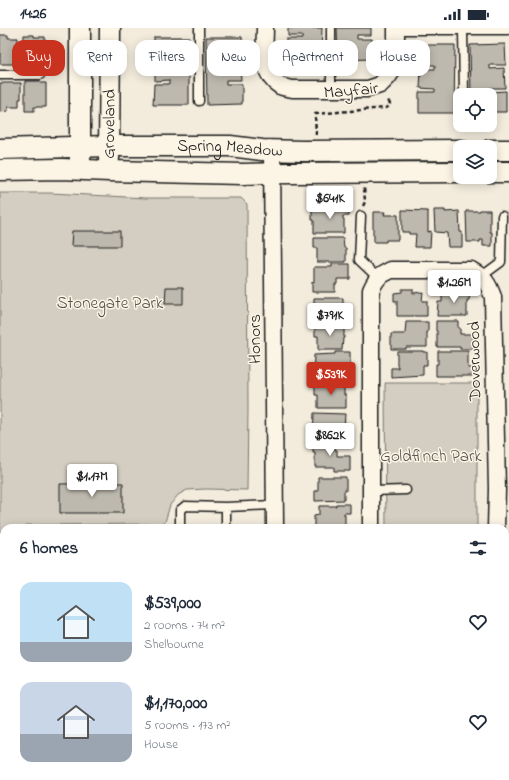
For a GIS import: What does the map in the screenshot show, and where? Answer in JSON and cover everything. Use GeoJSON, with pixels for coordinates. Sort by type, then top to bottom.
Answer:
{"type":"FeatureCollection","features":[{"type":"Feature","properties":{"kind":"street","name":"Groveland"},"geometry":{"type":"LineString","coordinates":[[80,28],[80,170]]}},
{"type":"Feature","properties":{"kind":"street","name":"Groveland"},"geometry":{"type":"LineString","coordinates":[[109,171],[110,28]]}},
{"type":"Feature","properties":{"kind":"street"},"geometry":{"type":"LineString","coordinates":[[265,28],[265,61],[267,71],[281,86],[292,89],[368,89],[380,85]]}},
{"type":"Feature","properties":{"kind":"street","name":"Mayfair"},"geometry":{"type":"LineString","coordinates":[[380,85],[394,68],[396,53],[396,29]]}},
{"type":"Feature","properties":{"kind":"street","name":"Spring Meadow"},"geometry":{"type":"LineString","coordinates":[[0,148],[230,146],[272,150],[316,151],[453,150]]}},
{"type":"Feature","properties":{"kind":"street","name":"Honors"},"geometry":{"type":"LineString","coordinates":[[272,150],[275,524]]}},
{"type":"Feature","properties":{"kind":"street"},"geometry":{"type":"LineString","coordinates":[[497,150],[509,150]]}},
{"type":"Feature","properties":{"kind":"street","name":"Spring Meadow"},"geometry":{"type":"LineString","coordinates":[[0,170],[62,169],[243,174],[453,172]]}},
{"type":"Feature","properties":{"kind":"street"},"geometry":{"type":"LineString","coordinates":[[497,172],[509,172]]}},
{"type":"Feature","properties":{"kind":"street"},"geometry":{"type":"LineString","coordinates":[[371,524],[371,290],[375,280],[391,270],[471,270],[482,276]]}},
{"type":"Feature","properties":{"kind":"street","name":"Doverwood"},"geometry":{"type":"LineString","coordinates":[[482,276],[490,287],[493,298],[503,489],[497,524]]}},
{"type":"Feature","properties":{"kind":"lane"},"geometry":{"type":"LineString","coordinates":[[199,28],[199,101]]}},
{"type":"Feature","properties":{"kind":"lane"},"geometry":{"type":"LineString","coordinates":[[331,28],[331,89]]}},
{"type":"Feature","properties":{"kind":"lane"},"geometry":{"type":"LineString","coordinates":[[396,29],[508,30]]}},
{"type":"Feature","properties":{"kind":"lane"},"geometry":{"type":"LineString","coordinates":[[463,30],[464,88]]}},
{"type":"Feature","properties":{"kind":"lane"},"geometry":{"type":"LineString","coordinates":[[0,75],[12,75]]}},
{"type":"Feature","properties":{"kind":"lane"},"geometry":{"type":"LineString","coordinates":[[361,216],[359,260],[380,276]]}},
{"type":"Feature","properties":{"kind":"lane"},"geometry":{"type":"LineString","coordinates":[[482,276],[500,262],[502,216]]}},
{"type":"Feature","properties":{"kind":"lane"},"geometry":{"type":"LineString","coordinates":[[371,491],[406,490]]}},
{"type":"Feature","properties":{"kind":"lane"},"geometry":{"type":"LineString","coordinates":[[180,524],[180,510],[185,506],[226,507],[275,505]]}},
{"type":"Feature","properties":{"kind":"lane"},"geometry":{"type":"LineString","coordinates":[[226,507],[226,524]]}},
{"type":"Feature","properties":{"kind":"path","name":"Mayfair"},"geometry":{"type":"LineString","coordinates":[[316,151],[315,114],[388,107],[390,104],[380,85]]}},
{"type":"Feature","properties":{"kind":"path"},"geometry":{"type":"LineString","coordinates":[[361,216],[365,202],[364,172]]}},
{"type":"Feature","properties":{"kind":"green space","name":"Stonegate Park"},"geometry":{"type":"Polygon","coordinates":[[[0,193],[51,193],[146,198],[241,198],[247,204],[247,490],[187,490],[178,495],[170,505],[165,522],[161,524],[0,524],[0,193]]]}},
{"type":"Feature","properties":{"kind":"green space","name":"Goldfinch Park"},"geometry":{"type":"Polygon","coordinates":[[[385,383],[477,383],[477,524],[386,524],[385,383]]]}},
{"type":"Feature","properties":{"kind":"building"},"geometry":{"type":"Polygon","coordinates":[[[288,28],[322,28],[322,40],[286,40],[302,39],[302,36],[288,36],[288,28]]]}},
{"type":"Feature","properties":{"kind":"building"},"geometry":{"type":"Polygon","coordinates":[[[337,28],[371,28],[371,35],[357,35],[357,39],[372,39],[366,40],[366,59],[358,59],[358,40],[337,40],[337,28]]]}},
{"type":"Feature","properties":{"kind":"building"},"geometry":{"type":"Polygon","coordinates":[[[0,35],[8,35],[8,38],[18,38],[18,40],[12,40],[12,64],[0,64],[0,35]]]}},
{"type":"Feature","properties":{"kind":"building"},"geometry":{"type":"Polygon","coordinates":[[[24,35],[45,37],[45,40],[24,40],[24,35]]]}},
{"type":"Feature","properties":{"kind":"building"},"geometry":{"type":"Polygon","coordinates":[[[154,37],[189,37],[189,40],[154,40],[154,37]]]}},
{"type":"Feature","properties":{"kind":"building"},"geometry":{"type":"Polygon","coordinates":[[[206,37],[242,37],[242,40],[207,40],[207,76],[241,76],[241,80],[226,80],[226,84],[242,84],[242,104],[207,105],[206,37]]]}},
{"type":"Feature","properties":{"kind":"building"},"geometry":{"type":"Polygon","coordinates":[[[505,44],[506,65],[490,65],[490,69],[504,68],[505,88],[471,88],[470,45],[505,44]]]}},
{"type":"Feature","properties":{"kind":"building"},"geometry":{"type":"Polygon","coordinates":[[[430,45],[455,45],[453,113],[419,113],[419,92],[435,92],[435,89],[420,88],[421,76],[430,76],[430,69],[435,69],[435,65],[430,65],[430,45]]]}},
{"type":"Feature","properties":{"kind":"building"},"geometry":{"type":"Polygon","coordinates":[[[155,76],[189,76],[189,105],[153,105],[154,84],[169,84],[169,80],[155,81],[155,76]]]}},
{"type":"Feature","properties":{"kind":"building"},"geometry":{"type":"Polygon","coordinates":[[[25,81],[40,81],[40,83],[46,83],[46,107],[34,107],[34,111],[25,111],[25,81]]]}},
{"type":"Feature","properties":{"kind":"building"},"geometry":{"type":"Polygon","coordinates":[[[0,83],[21,83],[21,99],[19,99],[19,107],[8,107],[8,111],[0,112],[0,83]]]}},
{"type":"Feature","properties":{"kind":"building"},"geometry":{"type":"Polygon","coordinates":[[[506,91],[506,112],[497,112],[497,92],[506,91]]]}},
{"type":"Feature","properties":{"kind":"building"},"geometry":{"type":"Polygon","coordinates":[[[350,208],[349,216],[343,216],[344,233],[314,233],[312,209],[350,208]]]}},
{"type":"Feature","properties":{"kind":"building"},"geometry":{"type":"Polygon","coordinates":[[[402,210],[428,211],[428,232],[431,231],[430,247],[415,247],[416,234],[402,232],[402,210]]]}},
{"type":"Feature","properties":{"kind":"building"},"geometry":{"type":"Polygon","coordinates":[[[434,210],[445,210],[445,212],[459,211],[460,232],[462,232],[462,247],[448,247],[447,233],[435,232],[434,210]]]}},
{"type":"Feature","properties":{"kind":"building"},"geometry":{"type":"Polygon","coordinates":[[[490,210],[490,232],[492,232],[492,246],[483,246],[483,240],[480,240],[480,242],[467,242],[466,211],[490,210]]]}},
{"type":"Feature","properties":{"kind":"building"},"geometry":{"type":"Polygon","coordinates":[[[373,212],[385,212],[384,215],[398,215],[398,240],[374,242],[373,212]]]}},
{"type":"Feature","properties":{"kind":"building"},"geometry":{"type":"Polygon","coordinates":[[[72,231],[120,231],[120,246],[71,246],[72,231]]]}},
{"type":"Feature","properties":{"kind":"building"},"geometry":{"type":"Polygon","coordinates":[[[314,238],[343,238],[344,248],[346,248],[346,262],[317,262],[317,248],[314,248],[314,238]]]}},
{"type":"Feature","properties":{"kind":"building"},"geometry":{"type":"Polygon","coordinates":[[[332,264],[350,264],[350,279],[337,279],[337,284],[335,284],[335,292],[312,292],[314,267],[332,267],[332,264]]]}},
{"type":"Feature","properties":{"kind":"building"},"geometry":{"type":"Polygon","coordinates":[[[166,287],[183,287],[183,304],[165,304],[166,287]]]}},
{"type":"Feature","properties":{"kind":"building"},"geometry":{"type":"Polygon","coordinates":[[[402,289],[413,289],[413,293],[423,292],[422,301],[427,301],[427,316],[397,316],[397,301],[394,301],[394,293],[402,292],[402,289]]]}},
{"type":"Feature","properties":{"kind":"building"},"geometry":{"type":"Polygon","coordinates":[[[451,290],[470,292],[469,300],[467,300],[467,316],[437,316],[438,302],[442,302],[442,293],[451,293],[451,290]]]}},
{"type":"Feature","properties":{"kind":"building"},"geometry":{"type":"Polygon","coordinates":[[[314,298],[343,298],[343,309],[345,309],[345,313],[349,314],[349,322],[313,320],[314,298]]]}},
{"type":"Feature","properties":{"kind":"building"},"geometry":{"type":"Polygon","coordinates":[[[436,321],[458,321],[460,334],[473,334],[473,349],[460,349],[460,347],[437,347],[436,321]]]}},
{"type":"Feature","properties":{"kind":"building"},"geometry":{"type":"Polygon","coordinates":[[[406,322],[428,322],[427,347],[391,349],[391,334],[405,334],[406,322]]]}},
{"type":"Feature","properties":{"kind":"building"},"geometry":{"type":"Polygon","coordinates":[[[315,325],[344,327],[342,350],[318,350],[318,336],[315,336],[315,325]]]}},
{"type":"Feature","properties":{"kind":"building"},"geometry":{"type":"Polygon","coordinates":[[[397,351],[427,352],[427,365],[423,365],[423,375],[391,377],[391,368],[398,368],[397,351]]]}},
{"type":"Feature","properties":{"kind":"building"},"geometry":{"type":"Polygon","coordinates":[[[438,351],[468,351],[468,368],[473,368],[473,376],[436,376],[438,351]]]}},
{"type":"Feature","properties":{"kind":"building"},"geometry":{"type":"Polygon","coordinates":[[[335,352],[350,352],[350,367],[337,367],[335,380],[313,379],[314,355],[335,354],[335,352]]]}},
{"type":"Feature","properties":{"kind":"building"},"geometry":{"type":"Polygon","coordinates":[[[315,385],[344,385],[346,408],[318,408],[318,395],[315,395],[315,385]]]}},
{"type":"Feature","properties":{"kind":"building"},"geometry":{"type":"Polygon","coordinates":[[[314,413],[345,414],[344,430],[350,430],[349,439],[313,438],[314,413]]]}},
{"type":"Feature","properties":{"kind":"building"},"geometry":{"type":"Polygon","coordinates":[[[313,443],[335,443],[337,456],[350,456],[350,471],[334,471],[334,467],[315,467],[313,443]]]}},
{"type":"Feature","properties":{"kind":"building"},"geometry":{"type":"Polygon","coordinates":[[[318,477],[346,477],[346,491],[344,491],[344,500],[315,501],[315,491],[318,491],[318,477]]]}},
{"type":"Feature","properties":{"kind":"building"},"geometry":{"type":"Polygon","coordinates":[[[123,483],[123,513],[60,513],[60,484],[123,483]]]}},
{"type":"Feature","properties":{"kind":"building"},"geometry":{"type":"Polygon","coordinates":[[[336,504],[350,504],[350,513],[344,513],[345,524],[314,524],[314,516],[319,515],[319,506],[336,506],[336,504]]]}}]}
